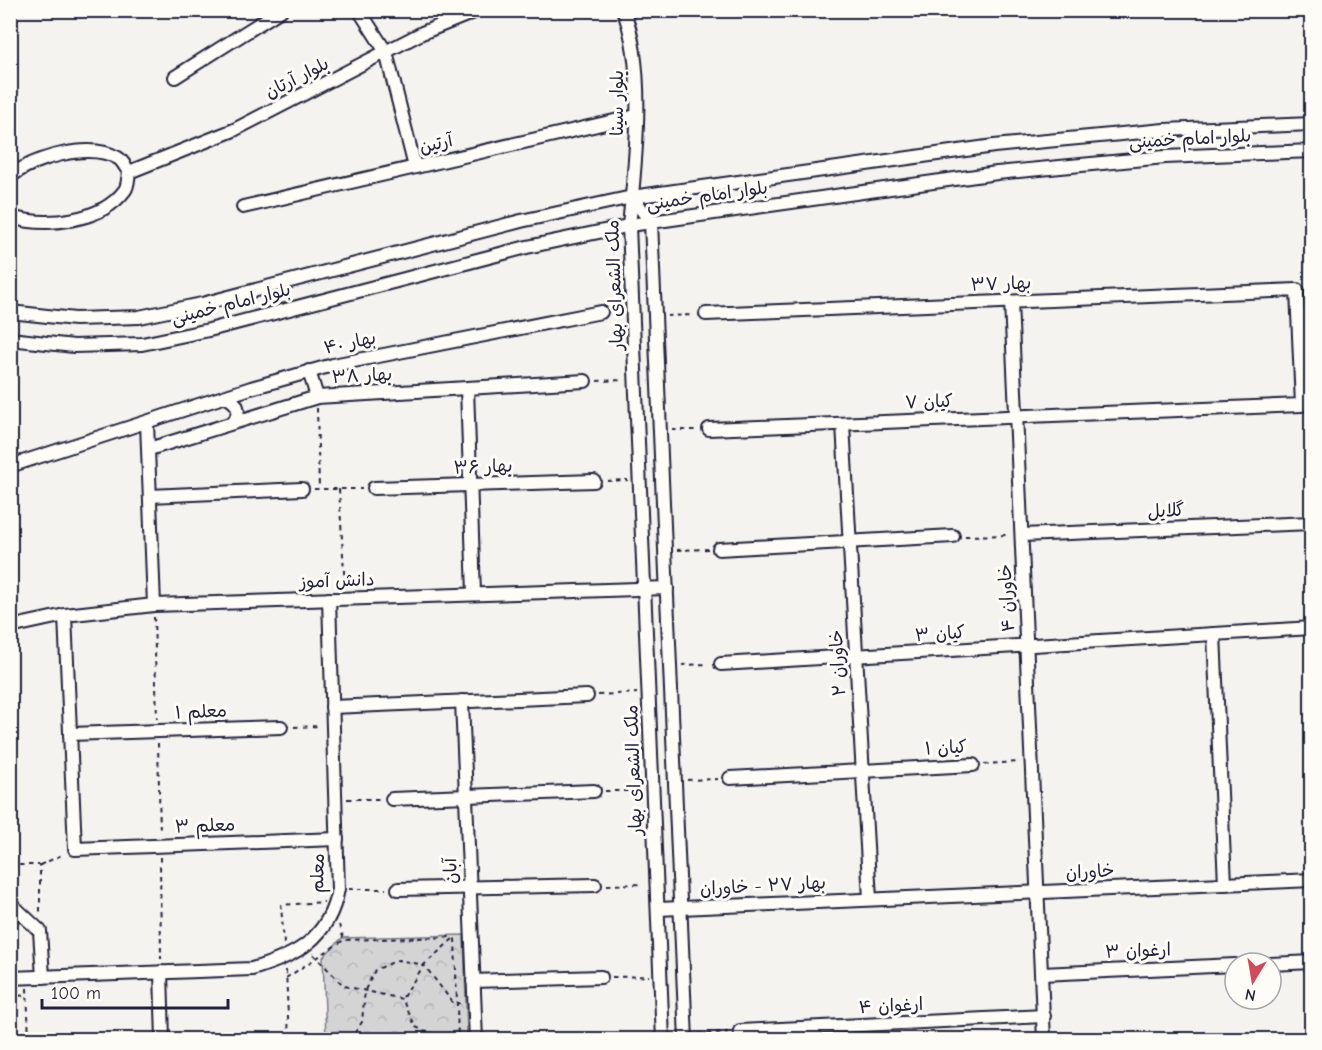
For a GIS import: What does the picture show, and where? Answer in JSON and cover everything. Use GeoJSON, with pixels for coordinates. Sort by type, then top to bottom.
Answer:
{"type":"FeatureCollection","features":[{"type":"Feature","properties":{"kind":"street"},"geometry":{"type":"LineString","coordinates":[[175,77],[281,10]]}},
{"type":"Feature","properties":{"kind":"street"},"geometry":{"type":"LineString","coordinates":[[359,10],[386,52],[415,167]]}},
{"type":"Feature","properties":{"kind":"street","name":"بلوار آرتان"},"geometry":{"type":"LineString","coordinates":[[129,172],[234,130],[422,33],[480,10]]}},
{"type":"Feature","properties":{"kind":"street","name":"بلوار سینا"},"geometry":{"type":"LineString","coordinates":[[623,10],[635,56],[636,116],[632,197]]}},
{"type":"Feature","properties":{"kind":"street","name":"آرتین"},"geometry":{"type":"LineString","coordinates":[[243,207],[636,116]]}},
{"type":"Feature","properties":{"kind":"street","name":"بلوار امام خمینی"},"geometry":{"type":"LineString","coordinates":[[10,312],[75,319],[139,317],[202,304],[521,221],[632,197],[994,146],[1164,130],[1311,124]]}},
{"type":"Feature","properties":{"kind":"street","name":"بلوار امام خمینی"},"geometry":{"type":"LineString","coordinates":[[10,339],[74,346],[142,344],[209,330],[527,247],[651,222],[998,173],[1166,157],[1311,151]]}},
{"type":"Feature","properties":{"kind":"street"},"geometry":{"type":"LineString","coordinates":[[10,177],[39,161],[74,152],[101,153],[119,158],[129,172],[126,189],[112,202],[89,214],[53,222],[27,221],[10,217]]}},
{"type":"Feature","properties":{"kind":"street","name":"ملک الشعرای بهار"},"geometry":{"type":"LineString","coordinates":[[632,197],[651,222]]}},
{"type":"Feature","properties":{"kind":"street","name":"ملک الشعرای بهار"},"geometry":{"type":"LineString","coordinates":[[632,197],[629,226],[663,1040]]}},
{"type":"Feature","properties":{"kind":"street"},"geometry":{"type":"LineString","coordinates":[[651,222],[686,1037]]}},
{"type":"Feature","properties":{"kind":"street","name":"بهار ۳۷"},"geometry":{"type":"LineString","coordinates":[[706,314],[1297,290]]}},
{"type":"Feature","properties":{"kind":"street","name":"کیان ۷"},"geometry":{"type":"LineString","coordinates":[[710,429],[1302,405],[1297,290]]}},
{"type":"Feature","properties":{"kind":"street","name":"خاوران ۴"},"geometry":{"type":"LineString","coordinates":[[1011,302],[1044,1040]]}},
{"type":"Feature","properties":{"kind":"street","name":"بهار ۴۰"},"geometry":{"type":"LineString","coordinates":[[10,466],[309,371],[601,312]]}},
{"type":"Feature","properties":{"kind":"street"},"geometry":{"type":"LineString","coordinates":[[309,371],[317,397]]}},
{"type":"Feature","properties":{"kind":"street","name":"بهار ۳۸"},"geometry":{"type":"LineString","coordinates":[[148,449],[317,397],[585,381]]}},
{"type":"Feature","properties":{"kind":"street"},"geometry":{"type":"LineString","coordinates":[[467,388],[474,594]]}},
{"type":"Feature","properties":{"kind":"street"},"geometry":{"type":"LineString","coordinates":[[226,396],[234,400],[238,407],[238,415],[234,422]]}},
{"type":"Feature","properties":{"kind":"street"},"geometry":{"type":"LineString","coordinates":[[147,423],[154,605]]}},
{"type":"Feature","properties":{"kind":"street","name":"خاوران ۲"},"geometry":{"type":"LineString","coordinates":[[843,424],[870,899]]}},
{"type":"Feature","properties":{"kind":"street","name":"بهار ۳۶"},"geometry":{"type":"LineString","coordinates":[[374,488],[594,481]]}},
{"type":"Feature","properties":{"kind":"street"},"geometry":{"type":"LineString","coordinates":[[150,496],[302,489]]}},
{"type":"Feature","properties":{"kind":"street","name":"گلایل"},"geometry":{"type":"LineString","coordinates":[[1022,535],[1311,523]]}},
{"type":"Feature","properties":{"kind":"street"},"geometry":{"type":"LineString","coordinates":[[719,549],[953,536]]}},
{"type":"Feature","properties":{"kind":"street","name":"دانش آموز"},"geometry":{"type":"LineString","coordinates":[[10,627],[65,615],[154,605],[667,588]]}},
{"type":"Feature","properties":{"kind":"street","name":"معلم"},"geometry":{"type":"LineString","coordinates":[[10,978],[252,969],[285,959],[315,938],[335,900],[337,839],[329,599]]}},
{"type":"Feature","properties":{"kind":"street"},"geometry":{"type":"LineString","coordinates":[[65,615],[75,849]]}},
{"type":"Feature","properties":{"kind":"street","name":"کیان ۳"},"geometry":{"type":"LineString","coordinates":[[721,664],[1311,628]]}},
{"type":"Feature","properties":{"kind":"street"},"geometry":{"type":"LineString","coordinates":[[1214,634],[1225,884]]}},
{"type":"Feature","properties":{"kind":"street"},"geometry":{"type":"LineString","coordinates":[[333,707],[587,696]]}},
{"type":"Feature","properties":{"kind":"street","name":"آبان"},"geometry":{"type":"LineString","coordinates":[[462,701],[476,1040]]}},
{"type":"Feature","properties":{"kind":"street","name":"معلم ۱"},"geometry":{"type":"LineString","coordinates":[[70,734],[280,727]]}},
{"type":"Feature","properties":{"kind":"street","name":"کیان ۱"},"geometry":{"type":"LineString","coordinates":[[730,778],[973,765]]}},
{"type":"Feature","properties":{"kind":"street"},"geometry":{"type":"LineString","coordinates":[[392,799],[594,791]]}},
{"type":"Feature","properties":{"kind":"street","name":"معلم ۳"},"geometry":{"type":"LineString","coordinates":[[75,849],[337,839]]}},
{"type":"Feature","properties":{"kind":"street","name":"خاوران"},"geometry":{"type":"LineString","coordinates":[[870,899],[1311,880]]}},
{"type":"Feature","properties":{"kind":"street"},"geometry":{"type":"LineString","coordinates":[[398,889],[595,885]]}},
{"type":"Feature","properties":{"kind":"street","name":"بهار ۲۷ - خاوران"},"geometry":{"type":"LineString","coordinates":[[658,909],[870,899]]}},
{"type":"Feature","properties":{"kind":"street"},"geometry":{"type":"LineString","coordinates":[[10,903],[40,931],[43,977]]}},
{"type":"Feature","properties":{"kind":"street"},"geometry":{"type":"LineString","coordinates":[[1283,963],[1311,962]]}},
{"type":"Feature","properties":{"kind":"street","name":"ارغوان ۳"},"geometry":{"type":"LineString","coordinates":[[1042,974],[1223,966]]}},
{"type":"Feature","properties":{"kind":"street"},"geometry":{"type":"LineString","coordinates":[[161,972],[163,1040]]}},
{"type":"Feature","properties":{"kind":"street"},"geometry":{"type":"LineString","coordinates":[[473,981],[601,977]]}},
{"type":"Feature","properties":{"kind":"street","name":"ارغوان ۴"},"geometry":{"type":"LineString","coordinates":[[740,1031],[1044,1017]]}},
{"type":"Feature","properties":{"kind":"path"},"geometry":{"type":"LineString","coordinates":[[655,316],[706,314]]}},
{"type":"Feature","properties":{"kind":"path"},"geometry":{"type":"LineString","coordinates":[[585,381],[636,379]]}},
{"type":"Feature","properties":{"kind":"path"},"geometry":{"type":"LineString","coordinates":[[317,397],[319,489]]}},
{"type":"Feature","properties":{"kind":"path"},"geometry":{"type":"LineString","coordinates":[[661,431],[710,429]]}},
{"type":"Feature","properties":{"kind":"path"},"geometry":{"type":"LineString","coordinates":[[594,481],[640,480]]}},
{"type":"Feature","properties":{"kind":"path"},"geometry":{"type":"LineString","coordinates":[[302,489],[374,488]]}},
{"type":"Feature","properties":{"kind":"path"},"geometry":{"type":"LineString","coordinates":[[339,489],[345,598]]}},
{"type":"Feature","properties":{"kind":"path"},"geometry":{"type":"LineString","coordinates":[[953,536],[1022,535]]}},
{"type":"Feature","properties":{"kind":"path"},"geometry":{"type":"LineString","coordinates":[[666,550],[719,549]]}},
{"type":"Feature","properties":{"kind":"path"},"geometry":{"type":"LineString","coordinates":[[670,665],[721,664]]}},
{"type":"Feature","properties":{"kind":"path"},"geometry":{"type":"LineString","coordinates":[[587,696],[649,693]]}},
{"type":"Feature","properties":{"kind":"path"},"geometry":{"type":"LineString","coordinates":[[280,727],[333,726]]}},
{"type":"Feature","properties":{"kind":"path","name":"کیان ۱"},"geometry":{"type":"LineString","coordinates":[[973,765],[1032,761]]}},
{"type":"Feature","properties":{"kind":"path"},"geometry":{"type":"LineString","coordinates":[[675,780],[730,778]]}},
{"type":"Feature","properties":{"kind":"path"},"geometry":{"type":"LineString","coordinates":[[594,791],[653,790]]}},
{"type":"Feature","properties":{"kind":"path"},"geometry":{"type":"LineString","coordinates":[[335,799],[392,799]]}},
{"type":"Feature","properties":{"kind":"path"},"geometry":{"type":"LineString","coordinates":[[160,846],[161,972]]}},
{"type":"Feature","properties":{"kind":"path"},"geometry":{"type":"LineString","coordinates":[[10,865],[40,865],[75,849]]}},
{"type":"Feature","properties":{"kind":"path"},"geometry":{"type":"LineString","coordinates":[[40,865],[40,931]]}},
{"type":"Feature","properties":{"kind":"path"},"geometry":{"type":"LineString","coordinates":[[595,885],[657,884]]}},
{"type":"Feature","properties":{"kind":"path"},"geometry":{"type":"LineString","coordinates":[[289,1040],[281,905],[335,900],[398,889]]}},
{"type":"Feature","properties":{"kind":"path"},"geometry":{"type":"LineString","coordinates":[[335,900],[344,940]]}},
{"type":"Feature","properties":{"kind":"path"},"geometry":{"type":"LineString","coordinates":[[286,978],[344,940],[472,936]]}},
{"type":"Feature","properties":{"kind":"path"},"geometry":{"type":"LineString","coordinates":[[402,999],[424,965],[455,937]]}},
{"type":"Feature","properties":{"kind":"path"},"geometry":{"type":"LineString","coordinates":[[455,937],[459,1003],[458,1040]]}},
{"type":"Feature","properties":{"kind":"path"},"geometry":{"type":"LineString","coordinates":[[305,946],[344,986],[402,999],[416,1027],[441,1040]]}},
{"type":"Feature","properties":{"kind":"path"},"geometry":{"type":"LineString","coordinates":[[350,1040],[362,1022],[365,990],[375,970],[398,960],[424,965],[443,993],[453,1003],[474,1004]]}},
{"type":"Feature","properties":{"kind":"path"},"geometry":{"type":"LineString","coordinates":[[601,977],[661,976]]}},
{"type":"Feature","properties":{"kind":"path"},"geometry":{"type":"LineString","coordinates":[[26,977],[29,1040]]}},
{"type":"Feature","properties":{"kind":"path"},"geometry":{"type":"LineString","coordinates":[[10,995],[27,996]]}},
{"type":"Feature","properties":{"kind":"path"},"geometry":{"type":"LineString","coordinates":[[686,1037],[740,1031]]}},
{"type":"Feature","properties":{"kind":"green space"},"geometry":{"type":"Polygon","coordinates":[[[1312,220],[1311,345],[1305,221],[1312,220]]]}},
{"type":"Feature","properties":{"kind":"green space"},"geometry":{"type":"Polygon","coordinates":[[[464,935],[467,1039],[326,1039],[323,957],[342,938],[464,935]]]}}]}
